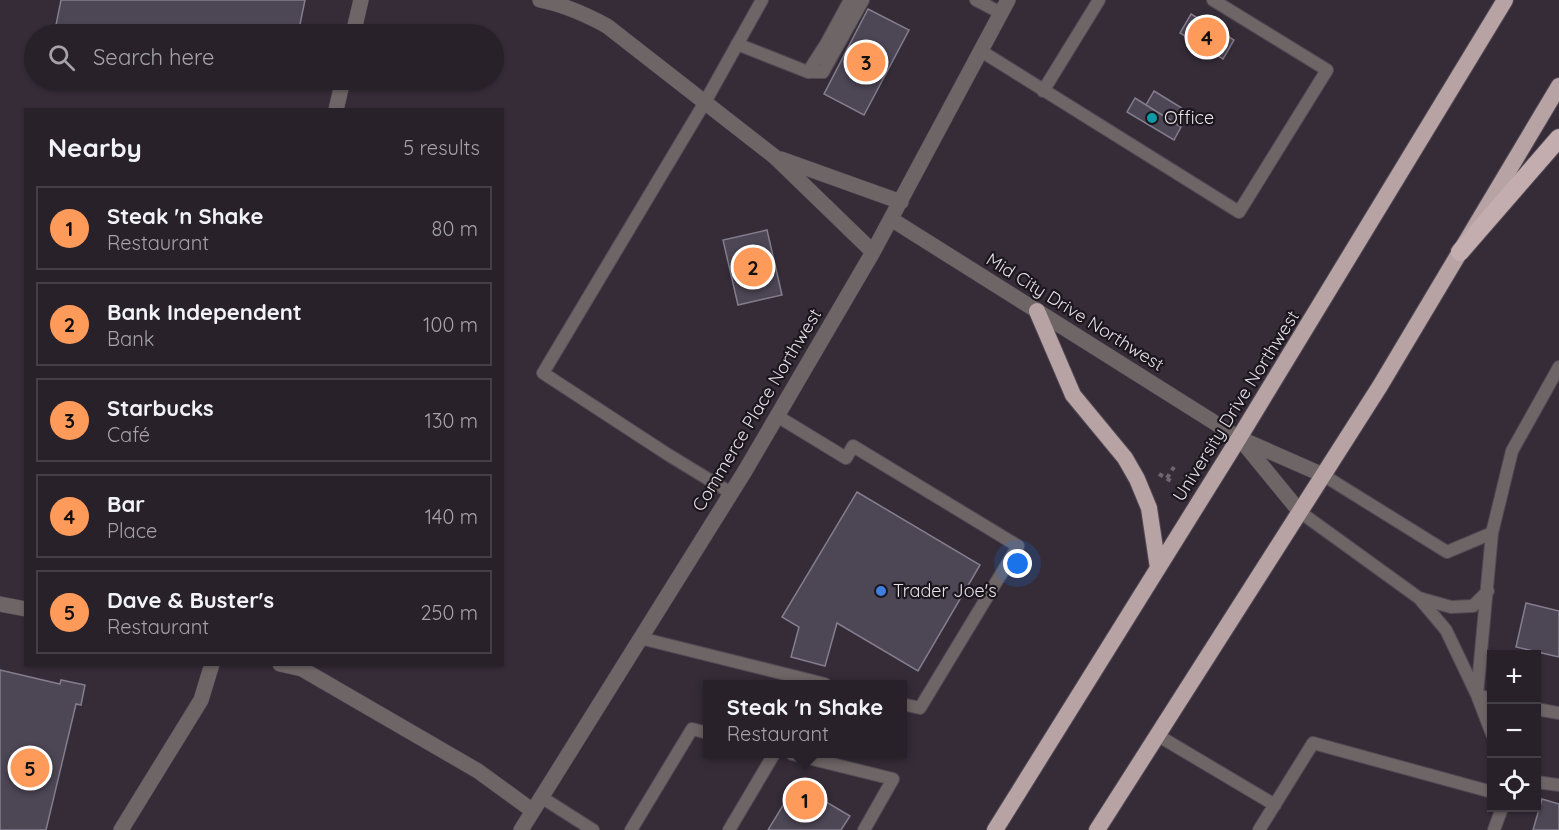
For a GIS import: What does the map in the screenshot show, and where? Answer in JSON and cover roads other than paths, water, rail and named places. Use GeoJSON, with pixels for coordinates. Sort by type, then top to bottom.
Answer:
{"type":"FeatureCollection","features":[{"type":"Feature","properties":{"kind":"highway","name":"University Drive Northwest"},"geometry":{"type":"LineString","coordinates":[[995,830],[1239,438],[1505,0]]}},
{"type":"Feature","properties":{"kind":"highway"},"geometry":{"type":"LineString","coordinates":[[1097,830],[1380,387],[1559,86]]}},
{"type":"Feature","properties":{"kind":"highway"},"geometry":{"type":"LineString","coordinates":[[1460,252],[1559,138]]}},
{"type":"Feature","properties":{"kind":"highway"},"geometry":{"type":"LineString","coordinates":[[1037,311],[1073,395],[1125,458],[1137,479],[1149,508],[1158,568]]}},
{"type":"Feature","properties":{"kind":"street"},"geometry":{"type":"LineString","coordinates":[[355,24],[361,0]]}},
{"type":"Feature","properties":{"kind":"street"},"geometry":{"type":"LineString","coordinates":[[540,0],[582,12],[607,26],[775,157],[873,252]]}},
{"type":"Feature","properties":{"kind":"street","name":"Commerce Place Northwest"},"geometry":{"type":"LineString","coordinates":[[521,830],[777,416],[901,202],[1004,6]]}},
{"type":"Feature","properties":{"kind":"street"},"geometry":{"type":"LineString","coordinates":[[336,108],[341,90]]}},
{"type":"Feature","properties":{"kind":"street"},"geometry":{"type":"LineString","coordinates":[[775,157],[901,202]]}},
{"type":"Feature","properties":{"kind":"street","name":"Mid City Drive Northwest"},"geometry":{"type":"LineString","coordinates":[[891,219],[1239,438]]}},
{"type":"Feature","properties":{"kind":"street"},"geometry":{"type":"LineString","coordinates":[[1239,438],[1323,476]]}},
{"type":"Feature","properties":{"kind":"street"},"geometry":{"type":"LineString","coordinates":[[1239,438],[1300,512]]}},
{"type":"Feature","properties":{"kind":"street"},"geometry":{"type":"LineString","coordinates":[[0,604],[24,609]]}},
{"type":"Feature","properties":{"kind":"street"},"geometry":{"type":"LineString","coordinates":[[121,830],[201,700],[211,666]]}},
{"type":"Feature","properties":{"kind":"street"},"geometry":{"type":"LineString","coordinates":[[289,666],[302,669],[478,771],[533,811]]}},
{"type":"Feature","properties":{"kind":"lane"},"geometry":{"type":"LineString","coordinates":[[731,493],[543,373],[705,102],[762,0]]}},
{"type":"Feature","properties":{"kind":"lane"},"geometry":{"type":"LineString","coordinates":[[808,72],[850,0]]}},
{"type":"Feature","properties":{"kind":"lane"},"geometry":{"type":"LineString","coordinates":[[737,45],[808,72],[823,72],[863,0]]}},
{"type":"Feature","properties":{"kind":"lane"},"geometry":{"type":"LineString","coordinates":[[976,0],[1004,6]]}},
{"type":"Feature","properties":{"kind":"lane"},"geometry":{"type":"LineString","coordinates":[[1043,91],[1099,0]]}},
{"type":"Feature","properties":{"kind":"lane"},"geometry":{"type":"LineString","coordinates":[[981,51],[1239,212],[1327,70],[1213,0]]}},
{"type":"Feature","properties":{"kind":"lane"},"geometry":{"type":"LineString","coordinates":[[1477,695],[1492,534],[1512,451],[1559,367]]}},
{"type":"Feature","properties":{"kind":"lane"},"geometry":{"type":"LineString","coordinates":[[777,416],[846,458],[854,446],[1018,546],[920,708],[907,705]]}},
{"type":"Feature","properties":{"kind":"lane"},"geometry":{"type":"LineString","coordinates":[[1323,476],[1447,552],[1492,534]]}},
{"type":"Feature","properties":{"kind":"lane"},"geometry":{"type":"LineString","coordinates":[[1300,512],[1419,598],[1446,630],[1477,695],[1487,723]]}},
{"type":"Feature","properties":{"kind":"lane"},"geometry":{"type":"LineString","coordinates":[[1419,598],[1451,607],[1473,606],[1488,591]]}},
{"type":"Feature","properties":{"kind":"lane"},"geometry":{"type":"LineString","coordinates":[[640,638],[809,680]]}},
{"type":"Feature","properties":{"kind":"lane"},"geometry":{"type":"LineString","coordinates":[[1477,695],[1487,698]]}},
{"type":"Feature","properties":{"kind":"lane"},"geometry":{"type":"LineString","coordinates":[[1541,710],[1559,713]]}},
{"type":"Feature","properties":{"kind":"lane"},"geometry":{"type":"LineString","coordinates":[[631,830],[692,729],[703,732]]}},
{"type":"Feature","properties":{"kind":"lane"},"geometry":{"type":"LineString","coordinates":[[1157,735],[1275,805]]}},
{"type":"Feature","properties":{"kind":"lane"},"geometry":{"type":"LineString","coordinates":[[1259,830],[1313,743],[1487,791]]}},
{"type":"Feature","properties":{"kind":"lane"},"geometry":{"type":"LineString","coordinates":[[729,830],[771,758]]}},
{"type":"Feature","properties":{"kind":"lane"},"geometry":{"type":"LineString","coordinates":[[811,758],[893,779],[864,830]]}},
{"type":"Feature","properties":{"kind":"lane"},"geometry":{"type":"LineString","coordinates":[[1541,783],[1559,785]]}},
{"type":"Feature","properties":{"kind":"lane"},"geometry":{"type":"LineString","coordinates":[[541,797],[593,830]]}},
{"type":"Feature","properties":{"kind":"lane"},"geometry":{"type":"LineString","coordinates":[[1494,830],[1500,812]]}},
{"type":"Feature","properties":{"kind":"place","name":"Bar"},"geometry":{"type":"Point","coordinates":[1207,37]}},
{"type":"Feature","properties":{"kind":"place","name":"Starbucks"},"geometry":{"type":"Point","coordinates":[866,62]}},
{"type":"Feature","properties":{"kind":"place","name":"Office"},"geometry":{"type":"Point","coordinates":[1152,118]}},
{"type":"Feature","properties":{"kind":"place","name":"Bank Independent"},"geometry":{"type":"Point","coordinates":[753,267]}},
{"type":"Feature","properties":{"kind":"place","name":"Trader Joe's"},"geometry":{"type":"Point","coordinates":[881,591]}},
{"type":"Feature","properties":{"kind":"place","name":"Dave & Buster's"},"geometry":{"type":"Point","coordinates":[30,768]}},
{"type":"Feature","properties":{"kind":"place","name":"Steak 'n Shake"},"geometry":{"type":"Point","coordinates":[805,800]}}]}
